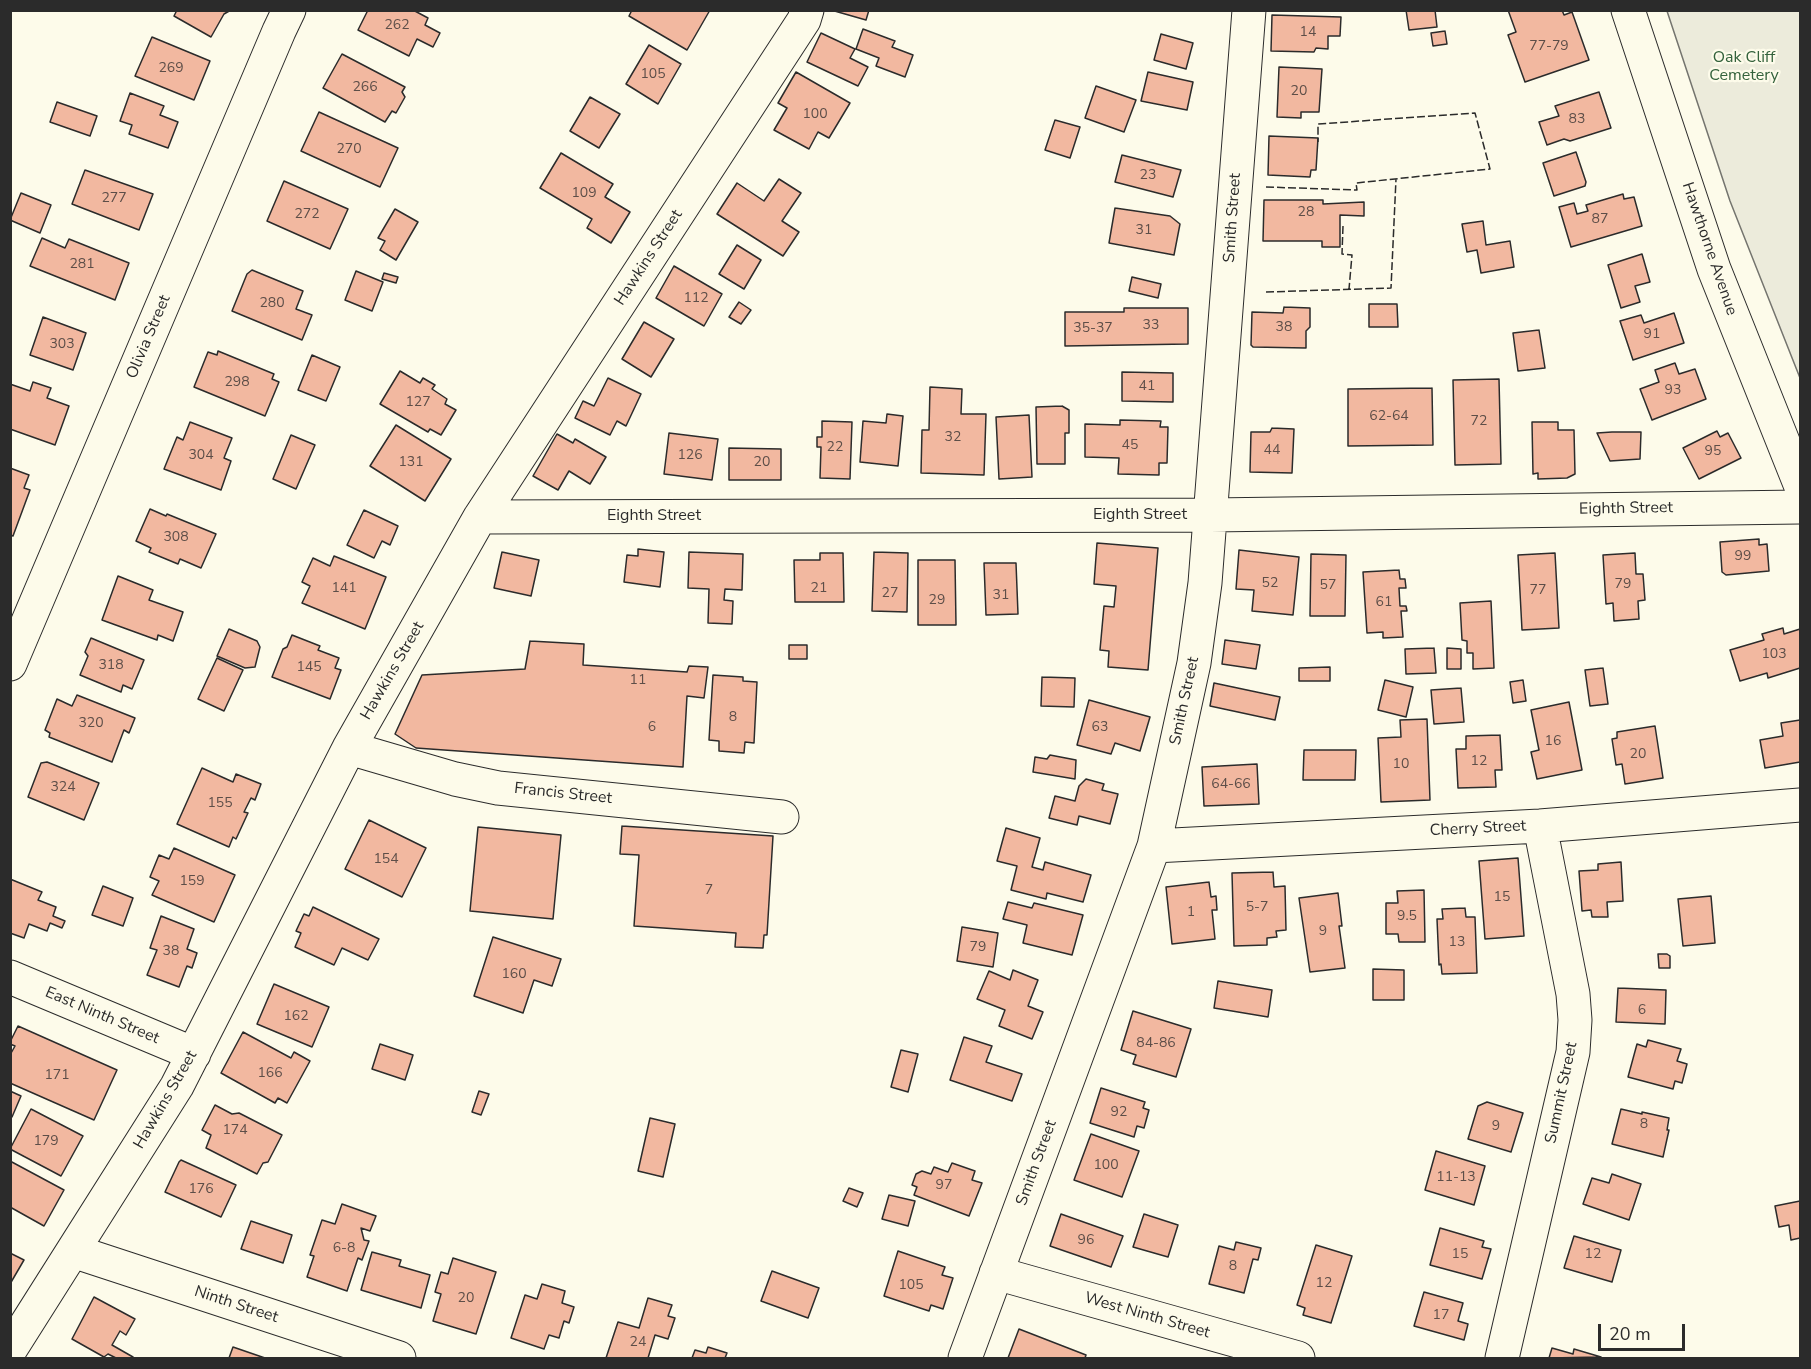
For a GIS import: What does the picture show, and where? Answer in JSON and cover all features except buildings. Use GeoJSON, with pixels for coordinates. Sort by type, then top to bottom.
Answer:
{"type":"FeatureCollection","features":[{"type":"Feature","properties":{"kind":"street","name":"Olivia Street"},"geometry":{"type":"LineString","coordinates":[[10,664],[289,10]]}},
{"type":"Feature","properties":{"kind":"street","name":"Hawkins Street"},"geometry":{"type":"LineString","coordinates":[[15,1334],[73,1251],[177,1086],[349,748],[480,517],[804,20],[807,10]]}},
{"type":"Feature","properties":{"kind":"street","name":"Smith Street"},"geometry":{"type":"LineString","coordinates":[[965,1359],[1154,846],[1194,663],[1205,583],[1249,10]]}},
{"type":"Feature","properties":{"kind":"street","name":"Hawthorne Avenue"},"geometry":{"type":"LineString","coordinates":[[1628,10],[1714,269],[1800,484]]}},
{"type":"Feature","properties":{"kind":"street","name":"Eighth Street"},"geometry":{"type":"LineString","coordinates":[[480,517],[1210,515],[1800,507]]}},
{"type":"Feature","properties":{"kind":"street","name":"Francis Street"},"geometry":{"type":"LineString","coordinates":[[349,748],[455,779],[498,788],[782,817]]}},
{"type":"Feature","properties":{"kind":"street","name":"Cherry Street"},"geometry":{"type":"LineString","coordinates":[[1154,846],[1540,826],[1800,805]]}},
{"type":"Feature","properties":{"kind":"street","name":"Summit Street"},"geometry":{"type":"LineString","coordinates":[[1502,1359],[1570,1062],[1574,1030],[1572,994],[1540,826]]}},
{"type":"Feature","properties":{"kind":"street","name":"East Ninth Street"},"geometry":{"type":"LineString","coordinates":[[10,977],[194,1054]]}},
{"type":"Feature","properties":{"kind":"street","name":"Ninth Street"},"geometry":{"type":"LineString","coordinates":[[73,1251],[399,1359]]}},
{"type":"Feature","properties":{"kind":"street","name":"West Ninth Street"},"geometry":{"type":"LineString","coordinates":[[996,1273],[1298,1359]]}},
{"type":"Feature","properties":{"kind":"green space","name":"Oak Cliff Cemetery"},"geometry":{"type":"Polygon","coordinates":[[[1667,11],[1800,11],[1800,378],[1730,201],[1667,11]]]}},
{"type":"Feature","properties":{"kind":"fence"},"geometry":{"type":"LineString","coordinates":[[1266,187],[1357,190],[1356,183],[1490,169],[1475,113],[1318,124],[1318,142]]}},
{"type":"Feature","properties":{"kind":"fence"},"geometry":{"type":"LineString","coordinates":[[1266,292],[1391,288],[1396,179]]}},
{"type":"Feature","properties":{"kind":"fence"},"geometry":{"type":"LineString","coordinates":[[1343,226],[1342,254],[1352,255],[1349,289]]}}]}
